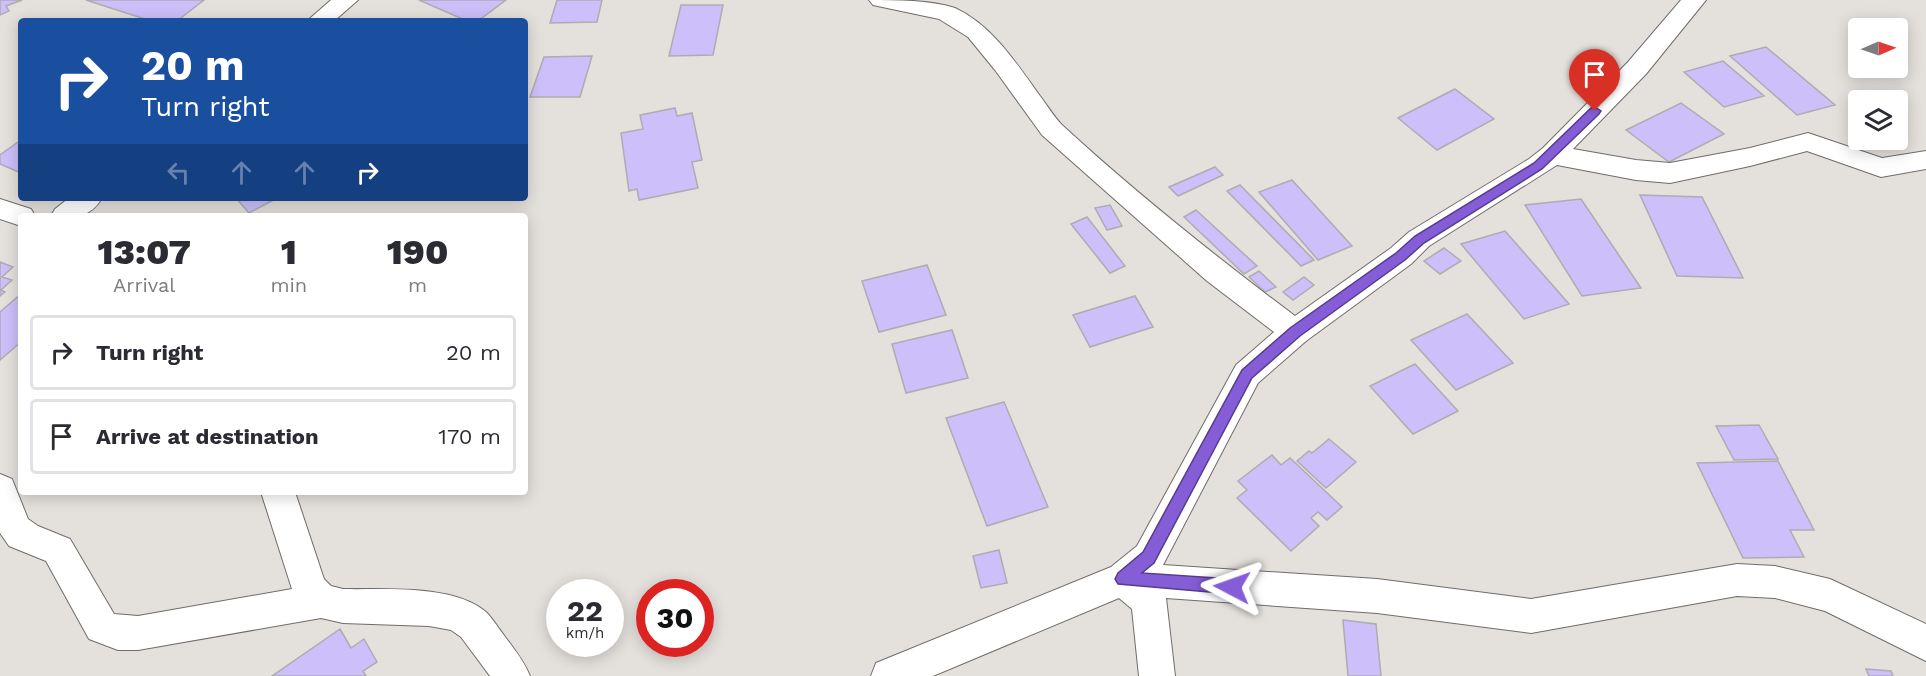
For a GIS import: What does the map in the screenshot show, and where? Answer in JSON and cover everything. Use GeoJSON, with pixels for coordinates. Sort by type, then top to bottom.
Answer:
{"type":"FeatureCollection","features":[{"type":"Feature","properties":{"kind":"street"},"geometry":{"type":"LineString","coordinates":[[323,18],[346,0]]}},
{"type":"Feature","properties":{"kind":"street"},"geometry":{"type":"LineString","coordinates":[[881,0],[946,14],[976,32],[1004,64],[1051,129],[1217,273],[1295,332]]}},
{"type":"Feature","properties":{"kind":"street"},"geometry":{"type":"LineString","coordinates":[[889,676],[1123,579],[1149,557],[1247,374],[1295,332],[1401,256],[1419,240],[1538,166],[1638,68],[1694,0]]}},
{"type":"Feature","properties":{"kind":"street"},"geometry":{"type":"LineString","coordinates":[[1552,154],[1636,170],[1670,173],[1750,158],[1808,142],[1881,168],[1926,160]]}},
{"type":"Feature","properties":{"kind":"street"},"geometry":{"type":"LineString","coordinates":[[69,213],[84,201]]}},
{"type":"Feature","properties":{"kind":"street"},"geometry":{"type":"LineString","coordinates":[[0,208],[18,215]]}},
{"type":"Feature","properties":{"kind":"street"},"geometry":{"type":"LineString","coordinates":[[0,489],[15,529],[25,538],[50,545],[58,550],[102,627],[118,633],[138,633],[321,601],[343,606],[429,609],[458,614],[474,625],[512,676]]}},
{"type":"Feature","properties":{"kind":"street"},"geometry":{"type":"LineString","coordinates":[[279,495],[310,588],[321,601]]}},
{"type":"Feature","properties":{"kind":"street"},"geometry":{"type":"LineString","coordinates":[[1123,579],[1377,596],[1531,616],[1737,580],[1775,582],[1830,596],[1926,643]]}},
{"type":"Feature","properties":{"kind":"street"},"geometry":{"type":"LineString","coordinates":[[1123,579],[1149,601],[1157,676]]}},
{"type":"Feature","properties":{"kind":"building"},"geometry":{"type":"Polygon","coordinates":[[[0,0],[22,0],[6,6],[9,11],[0,15],[0,0]]]}},
{"type":"Feature","properties":{"kind":"building"},"geometry":{"type":"Polygon","coordinates":[[[86,0],[204,0],[181,18],[142,18],[86,0]]]}},
{"type":"Feature","properties":{"kind":"building"},"geometry":{"type":"Polygon","coordinates":[[[419,0],[506,0],[482,18],[460,18],[419,0]]]}},
{"type":"Feature","properties":{"kind":"building"},"geometry":{"type":"Polygon","coordinates":[[[557,0],[602,0],[597,22],[550,23],[557,0]]]}},
{"type":"Feature","properties":{"kind":"building"},"geometry":{"type":"Polygon","coordinates":[[[681,5],[723,5],[713,55],[669,56],[681,5]]]}},
{"type":"Feature","properties":{"kind":"building"},"geometry":{"type":"Polygon","coordinates":[[[1766,47],[1835,105],[1797,115],[1730,56],[1766,47]]]}},
{"type":"Feature","properties":{"kind":"building"},"geometry":{"type":"Polygon","coordinates":[[[592,56],[580,97],[530,97],[544,57],[592,56]]]}},
{"type":"Feature","properties":{"kind":"building"},"geometry":{"type":"Polygon","coordinates":[[[1723,61],[1764,96],[1724,107],[1684,72],[1723,61]]]}},
{"type":"Feature","properties":{"kind":"building"},"geometry":{"type":"Polygon","coordinates":[[[1455,89],[1494,119],[1437,150],[1398,118],[1455,89]]]}},
{"type":"Feature","properties":{"kind":"building"},"geometry":{"type":"Polygon","coordinates":[[[1681,103],[1724,134],[1669,162],[1626,130],[1681,103]]]}},
{"type":"Feature","properties":{"kind":"building"},"geometry":{"type":"Polygon","coordinates":[[[675,108],[677,116],[692,113],[702,160],[692,162],[698,188],[639,200],[637,189],[629,191],[621,133],[643,129],[640,115],[675,108]]]}},
{"type":"Feature","properties":{"kind":"building"},"geometry":{"type":"Polygon","coordinates":[[[18,142],[18,172],[0,164],[0,155],[18,142]]]}},
{"type":"Feature","properties":{"kind":"building"},"geometry":{"type":"Polygon","coordinates":[[[1215,167],[1223,175],[1178,196],[1169,187],[1215,167]]]}},
{"type":"Feature","properties":{"kind":"building"},"geometry":{"type":"Polygon","coordinates":[[[1292,180],[1352,246],[1318,260],[1259,192],[1292,180]]]}},
{"type":"Feature","properties":{"kind":"building"},"geometry":{"type":"Polygon","coordinates":[[[1240,185],[1314,260],[1301,266],[1227,191],[1240,185]]]}},
{"type":"Feature","properties":{"kind":"building"},"geometry":{"type":"Polygon","coordinates":[[[1640,195],[1702,197],[1743,278],[1677,276],[1640,195]]]}},
{"type":"Feature","properties":{"kind":"building"},"geometry":{"type":"Polygon","coordinates":[[[1581,199],[1641,288],[1582,296],[1525,205],[1581,199]]]}},
{"type":"Feature","properties":{"kind":"building"},"geometry":{"type":"Polygon","coordinates":[[[239,201],[271,201],[249,213],[239,201]]]}},
{"type":"Feature","properties":{"kind":"building"},"geometry":{"type":"Polygon","coordinates":[[[1110,205],[1122,226],[1107,230],[1095,208],[1110,205]]]}},
{"type":"Feature","properties":{"kind":"building"},"geometry":{"type":"Polygon","coordinates":[[[1196,210],[1257,266],[1244,274],[1184,217],[1196,210]]]}},
{"type":"Feature","properties":{"kind":"building"},"geometry":{"type":"Polygon","coordinates":[[[1087,217],[1125,266],[1110,273],[1071,224],[1087,217]]]}},
{"type":"Feature","properties":{"kind":"building"},"geometry":{"type":"Polygon","coordinates":[[[1505,231],[1569,304],[1524,319],[1461,244],[1505,231]]]}},
{"type":"Feature","properties":{"kind":"building"},"geometry":{"type":"Polygon","coordinates":[[[1444,248],[1461,261],[1440,274],[1424,261],[1444,248]]]}},
{"type":"Feature","properties":{"kind":"building"},"geometry":{"type":"Polygon","coordinates":[[[0,262],[13,267],[2,277],[12,280],[1,290],[5,292],[0,296],[0,262]]]}},
{"type":"Feature","properties":{"kind":"building"},"geometry":{"type":"Polygon","coordinates":[[[927,265],[946,315],[879,332],[862,281],[927,265]]]}},
{"type":"Feature","properties":{"kind":"building"},"geometry":{"type":"Polygon","coordinates":[[[1259,271],[1276,287],[1265,292],[1249,277],[1259,271]]]}},
{"type":"Feature","properties":{"kind":"building"},"geometry":{"type":"Polygon","coordinates":[[[1304,277],[1314,285],[1293,300],[1283,292],[1304,277]]]}},
{"type":"Feature","properties":{"kind":"building"},"geometry":{"type":"Polygon","coordinates":[[[1135,296],[1153,327],[1090,347],[1073,315],[1135,296]]]}},
{"type":"Feature","properties":{"kind":"building"},"geometry":{"type":"Polygon","coordinates":[[[18,297],[18,345],[0,360],[0,312],[18,297]]]}},
{"type":"Feature","properties":{"kind":"building"},"geometry":{"type":"Polygon","coordinates":[[[1467,314],[1513,363],[1456,390],[1411,340],[1467,314]]]}},
{"type":"Feature","properties":{"kind":"building"},"geometry":{"type":"Polygon","coordinates":[[[952,330],[968,378],[906,393],[892,344],[952,330]]]}},
{"type":"Feature","properties":{"kind":"building"},"geometry":{"type":"Polygon","coordinates":[[[1415,364],[1458,411],[1413,434],[1370,386],[1415,364]]]}},
{"type":"Feature","properties":{"kind":"building"},"geometry":{"type":"Polygon","coordinates":[[[1004,402],[1048,507],[987,526],[946,418],[1004,402]]]}},
{"type":"Feature","properties":{"kind":"building"},"geometry":{"type":"Polygon","coordinates":[[[1759,425],[1778,459],[1734,460],[1716,426],[1759,425]]]}},
{"type":"Feature","properties":{"kind":"building"},"geometry":{"type":"Polygon","coordinates":[[[1329,439],[1356,462],[1326,488],[1297,461],[1309,451],[1312,453],[1329,439]]]}},
{"type":"Feature","properties":{"kind":"building"},"geometry":{"type":"Polygon","coordinates":[[[1272,455],[1281,465],[1290,458],[1342,507],[1327,520],[1318,512],[1311,518],[1319,526],[1291,551],[1237,498],[1247,490],[1238,481],[1272,455]]]}},
{"type":"Feature","properties":{"kind":"building"},"geometry":{"type":"Polygon","coordinates":[[[1778,461],[1814,530],[1790,530],[1804,557],[1743,558],[1697,463],[1778,461]]]}},
{"type":"Feature","properties":{"kind":"building"},"geometry":{"type":"Polygon","coordinates":[[[999,550],[1007,583],[981,588],[973,556],[999,550]]]}},
{"type":"Feature","properties":{"kind":"building"},"geometry":{"type":"Polygon","coordinates":[[[1343,620],[1376,624],[1381,676],[1348,676],[1343,620]]]}},
{"type":"Feature","properties":{"kind":"building"},"geometry":{"type":"Polygon","coordinates":[[[340,629],[351,648],[364,639],[377,662],[363,671],[366,676],[272,676],[340,629]]]}},
{"type":"Feature","properties":{"kind":"building"},"geometry":{"type":"Polygon","coordinates":[[[1866,669],[1891,671],[1893,676],[1869,676],[1866,669]]]}},
{"type":"Feature","properties":{"kind":"route"},"geometry":{"type":"LineString","coordinates":[[1232,587],[1123,579],[1149,557],[1247,374],[1295,332],[1401,256],[1419,240],[1538,166],[1595,111]]}}]}
